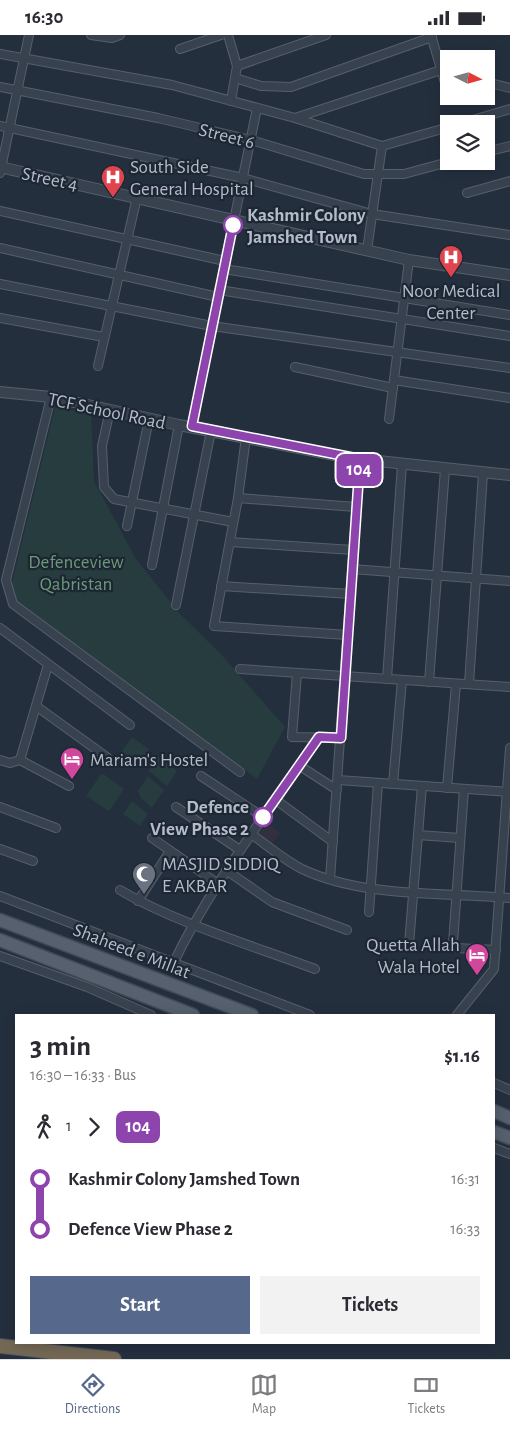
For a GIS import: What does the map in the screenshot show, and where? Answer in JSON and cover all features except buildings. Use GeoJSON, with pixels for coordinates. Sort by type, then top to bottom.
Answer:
{"type":"FeatureCollection","features":[{"type":"Feature","properties":{"kind":"highway"},"geometry":{"type":"LineString","coordinates":[[0,1346],[114,1359]]}},
{"type":"Feature","properties":{"kind":"main road","name":"Shaheed e Millat"},"geometry":{"type":"LineString","coordinates":[[0,920],[249,1014]]}},
{"type":"Feature","properties":{"kind":"main road","name":"Shaheed e Millat"},"geometry":{"type":"LineString","coordinates":[[0,940],[191,1014]]}},
{"type":"Feature","properties":{"kind":"main road"},"geometry":{"type":"LineString","coordinates":[[495,1111],[510,1118]]}},
{"type":"Feature","properties":{"kind":"main road"},"geometry":{"type":"LineString","coordinates":[[495,1132],[510,1138]]}},
{"type":"Feature","properties":{"kind":"street"},"geometry":{"type":"LineString","coordinates":[[0,169],[29,35]]}},
{"type":"Feature","properties":{"kind":"street"},"geometry":{"type":"LineString","coordinates":[[91,35],[112,38],[120,35]]}},
{"type":"Feature","properties":{"kind":"street"},"geometry":{"type":"LineString","coordinates":[[180,49],[221,35]]}},
{"type":"Feature","properties":{"kind":"street"},"geometry":{"type":"LineString","coordinates":[[228,35],[237,66],[231,101]]}},
{"type":"Feature","properties":{"kind":"street"},"geometry":{"type":"LineString","coordinates":[[237,66],[326,35]]}},
{"type":"Feature","properties":{"kind":"street"},"geometry":{"type":"LineString","coordinates":[[235,78],[261,86],[290,87],[432,36],[440,58]]}},
{"type":"Feature","properties":{"kind":"street"},"geometry":{"type":"LineString","coordinates":[[0,54],[172,85],[295,118],[382,147],[440,130]]}},
{"type":"Feature","properties":{"kind":"street"},"geometry":{"type":"LineString","coordinates":[[295,118],[440,73]]}},
{"type":"Feature","properties":{"kind":"street"},"geometry":{"type":"LineString","coordinates":[[495,84],[510,88]]}},
{"type":"Feature","properties":{"kind":"street","name":"Street 6"},"geometry":{"type":"LineString","coordinates":[[0,87],[158,118],[250,140],[364,174],[378,176],[404,174],[440,164]]}},
{"type":"Feature","properties":{"kind":"street"},"geometry":{"type":"LineString","coordinates":[[192,424],[257,108]]}},
{"type":"Feature","properties":{"kind":"street"},"geometry":{"type":"LineString","coordinates":[[490,115],[510,109]]}},
{"type":"Feature","properties":{"kind":"street"},"geometry":{"type":"LineString","coordinates":[[0,126],[243,178],[372,214],[510,235]]}},
{"type":"Feature","properties":{"kind":"street"},"geometry":{"type":"LineString","coordinates":[[495,150],[510,146]]}},
{"type":"Feature","properties":{"kind":"street"},"geometry":{"type":"LineString","coordinates":[[367,250],[382,147]]}},
{"type":"Feature","properties":{"kind":"street","name":"Street 4"},"geometry":{"type":"LineString","coordinates":[[0,169],[137,197],[409,260],[510,275]]}},
{"type":"Feature","properties":{"kind":"street"},"geometry":{"type":"LineString","coordinates":[[467,193],[510,181]]}},
{"type":"Feature","properties":{"kind":"street"},"geometry":{"type":"LineString","coordinates":[[98,366],[137,197]]}},
{"type":"Feature","properties":{"kind":"street"},"geometry":{"type":"LineString","coordinates":[[0,211],[226,261]]}},
{"type":"Feature","properties":{"kind":"street"},"geometry":{"type":"LineString","coordinates":[[0,248],[119,274],[219,293],[510,336]]}},
{"type":"Feature","properties":{"kind":"street"},"geometry":{"type":"LineString","coordinates":[[389,419],[400,319],[409,260]]}},
{"type":"Feature","properties":{"kind":"street"},"geometry":{"type":"LineString","coordinates":[[224,269],[510,315]]}},
{"type":"Feature","properties":{"kind":"street"},"geometry":{"type":"LineString","coordinates":[[0,284],[212,326],[314,342],[397,351],[510,369]]}},
{"type":"Feature","properties":{"kind":"street"},"geometry":{"type":"LineString","coordinates":[[0,318],[104,337]]}},
{"type":"Feature","properties":{"kind":"street"},"geometry":{"type":"LineString","coordinates":[[295,367],[393,384],[510,398]]}},
{"type":"Feature","properties":{"kind":"street","name":"TCF School Road"},"geometry":{"type":"LineString","coordinates":[[0,392],[51,397],[149,419],[179,425],[192,424],[210,431],[360,459],[510,475]]}},
{"type":"Feature","properties":{"kind":"street"},"geometry":{"type":"LineString","coordinates":[[51,397],[6,579],[13,603],[240,773]]}},
{"type":"Feature","properties":{"kind":"street"},"geometry":{"type":"LineString","coordinates":[[110,410],[102,446],[104,487],[114,499],[164,507],[194,516],[233,523]]}},
{"type":"Feature","properties":{"kind":"street"},"geometry":{"type":"LineString","coordinates":[[127,526],[149,419]]}},
{"type":"Feature","properties":{"kind":"street"},"geometry":{"type":"LineString","coordinates":[[152,565],[179,425]]}},
{"type":"Feature","properties":{"kind":"street"},"geometry":{"type":"LineString","coordinates":[[176,605],[210,431]]}},
{"type":"Feature","properties":{"kind":"street"},"geometry":{"type":"LineString","coordinates":[[246,437],[238,498],[214,626],[348,635]]}},
{"type":"Feature","properties":{"kind":"street"},"geometry":{"type":"LineString","coordinates":[[330,879],[360,459]]}},
{"type":"Feature","properties":{"kind":"street"},"geometry":{"type":"LineString","coordinates":[[387,679],[402,464]]}},
{"type":"Feature","properties":{"kind":"street"},"geometry":{"type":"LineString","coordinates":[[429,682],[436,575],[446,469]]}},
{"type":"Feature","properties":{"kind":"street"},"geometry":{"type":"LineString","coordinates":[[469,684],[483,473]]}},
{"type":"Feature","properties":{"kind":"street"},"geometry":{"type":"LineString","coordinates":[[238,498],[356,507]]}},
{"type":"Feature","properties":{"kind":"street"},"geometry":{"type":"LineString","coordinates":[[230,542],[353,550]]}},
{"type":"Feature","properties":{"kind":"street"},"geometry":{"type":"LineString","coordinates":[[352,569],[510,581]]}},
{"type":"Feature","properties":{"kind":"street"},"geometry":{"type":"LineString","coordinates":[[221,586],[351,594]]}},
{"type":"Feature","properties":{"kind":"street"},"geometry":{"type":"LineString","coordinates":[[0,628],[130,725]]}},
{"type":"Feature","properties":{"kind":"street"},"geometry":{"type":"LineString","coordinates":[[20,760],[48,665]]}},
{"type":"Feature","properties":{"kind":"street"},"geometry":{"type":"LineString","coordinates":[[240,669],[510,687]]}},
{"type":"Feature","properties":{"kind":"street"},"geometry":{"type":"LineString","coordinates":[[297,673],[292,737],[341,738]]}},
{"type":"Feature","properties":{"kind":"street"},"geometry":{"type":"LineString","coordinates":[[393,784],[402,680]]}},
{"type":"Feature","properties":{"kind":"street"},"geometry":{"type":"LineString","coordinates":[[447,788],[456,683]]}},
{"type":"Feature","properties":{"kind":"street"},"geometry":{"type":"LineString","coordinates":[[36,706],[108,758]]}},
{"type":"Feature","properties":{"kind":"street"},"geometry":{"type":"LineString","coordinates":[[173,964],[192,923],[217,883],[319,737]]}},
{"type":"Feature","properties":{"kind":"street"},"geometry":{"type":"LineString","coordinates":[[458,1014],[494,969],[509,792],[510,748]]}},
{"type":"Feature","properties":{"kind":"street"},"geometry":{"type":"LineString","coordinates":[[0,760],[10,763],[20,760],[69,786]]}},
{"type":"Feature","properties":{"kind":"street"},"geometry":{"type":"LineString","coordinates":[[300,766],[337,790]]}},
{"type":"Feature","properties":{"kind":"street"},"geometry":{"type":"LineString","coordinates":[[201,776],[263,817]]}},
{"type":"Feature","properties":{"kind":"street"},"geometry":{"type":"LineString","coordinates":[[338,780],[509,792]]}},
{"type":"Feature","properties":{"kind":"street"},"geometry":{"type":"LineString","coordinates":[[369,912],[378,783]]}},
{"type":"Feature","properties":{"kind":"street"},"geometry":{"type":"LineString","coordinates":[[409,944],[422,786]]}},
{"type":"Feature","properties":{"kind":"street"},"geometry":{"type":"LineString","coordinates":[[464,789],[453,946],[496,950]]}},
{"type":"Feature","properties":{"kind":"street"},"geometry":{"type":"LineString","coordinates":[[276,800],[333,842]]}},
{"type":"Feature","properties":{"kind":"street"},"geometry":{"type":"LineString","coordinates":[[0,807],[56,828]]}},
{"type":"Feature","properties":{"kind":"street"},"geometry":{"type":"LineString","coordinates":[[176,807],[240,850]]}},
{"type":"Feature","properties":{"kind":"street"},"geometry":{"type":"LineString","coordinates":[[251,834],[301,868],[330,879],[370,889],[510,898]]}},
{"type":"Feature","properties":{"kind":"street"},"geometry":{"type":"LineString","coordinates":[[418,835],[460,838]]}},
{"type":"Feature","properties":{"kind":"street"},"geometry":{"type":"LineString","coordinates":[[152,838],[217,883]]}},
{"type":"Feature","properties":{"kind":"street"},"geometry":{"type":"LineString","coordinates":[[0,849],[33,861]]}},
{"type":"Feature","properties":{"kind":"street"},"geometry":{"type":"LineString","coordinates":[[138,901],[170,851]]}},
{"type":"Feature","properties":{"kind":"street"},"geometry":{"type":"LineString","coordinates":[[226,870],[272,902],[346,931]]}},
{"type":"Feature","properties":{"kind":"street"},"geometry":{"type":"LineString","coordinates":[[120,889],[138,901],[315,969]]}},
{"type":"Feature","properties":{"kind":"street"},"geometry":{"type":"LineString","coordinates":[[0,896],[307,1014]]}},
{"type":"Feature","properties":{"kind":"street"},"geometry":{"type":"LineString","coordinates":[[0,956],[87,987],[149,1014]]}},
{"type":"Feature","properties":{"kind":"street"},"geometry":{"type":"LineString","coordinates":[[495,1083],[510,1090]]}},
{"type":"Feature","properties":{"kind":"street"},"geometry":{"type":"LineString","coordinates":[[495,1148],[510,1154]]}},
{"type":"Feature","properties":{"kind":"shaded area"},"geometry":{"type":"Polygon","coordinates":[[[267,823],[280,833],[271,845],[258,835],[267,823]]]}},
{"type":"Feature","properties":{"kind":"green space","name":"Defenceview Qabristan"},"geometry":{"type":"Polygon","coordinates":[[[55,407],[91,414],[94,481],[136,559],[180,614],[220,653],[285,727],[257,779],[15,601],[10,591],[55,407]]]}},
{"type":"Feature","properties":{"kind":"green space"},"geometry":{"type":"Polygon","coordinates":[[[132,737],[149,749],[139,764],[122,751],[132,737]]]}},
{"type":"Feature","properties":{"kind":"green space"},"geometry":{"type":"Polygon","coordinates":[[[158,756],[177,771],[167,786],[149,771],[158,756]]]}},
{"type":"Feature","properties":{"kind":"green space"},"geometry":{"type":"Polygon","coordinates":[[[102,773],[124,789],[109,811],[86,796],[102,773]]]}},
{"type":"Feature","properties":{"kind":"green space"},"geometry":{"type":"Polygon","coordinates":[[[148,776],[164,790],[152,808],[141,798],[138,791],[148,776]]]}},
{"type":"Feature","properties":{"kind":"green space"},"geometry":{"type":"Polygon","coordinates":[[[132,801],[148,814],[140,826],[123,814],[132,801]]]}},
{"type":"Feature","properties":{"kind":"bus line","name":"104"},"geometry":{"type":"LineString","coordinates":[[233,225],[192,426],[360,459],[341,738],[319,737],[263,817]]}},
{"type":"Feature","properties":{"kind":"place","name":"South Side General Hospital"},"geometry":{"type":"Point","coordinates":[113,198]}},
{"type":"Feature","properties":{"kind":"place","name":"Kashmir Colony Jamshed Town"},"geometry":{"type":"Point","coordinates":[233,225]}},
{"type":"Feature","properties":{"kind":"place","name":"Noor Medical Center"},"geometry":{"type":"Point","coordinates":[451,278]}},
{"type":"Feature","properties":{"kind":"place","name":"Mariam's Hostel"},"geometry":{"type":"Point","coordinates":[72,780]}},
{"type":"Feature","properties":{"kind":"place","name":"Defence View Phase 2"},"geometry":{"type":"Point","coordinates":[263,817]}},
{"type":"Feature","properties":{"kind":"place","name":"MASJID SIDDIQ E AKBAR"},"geometry":{"type":"Point","coordinates":[144,895]}},
{"type":"Feature","properties":{"kind":"place","name":"Quetta Allah Wala Hotel"},"geometry":{"type":"Point","coordinates":[477,976]}}]}
